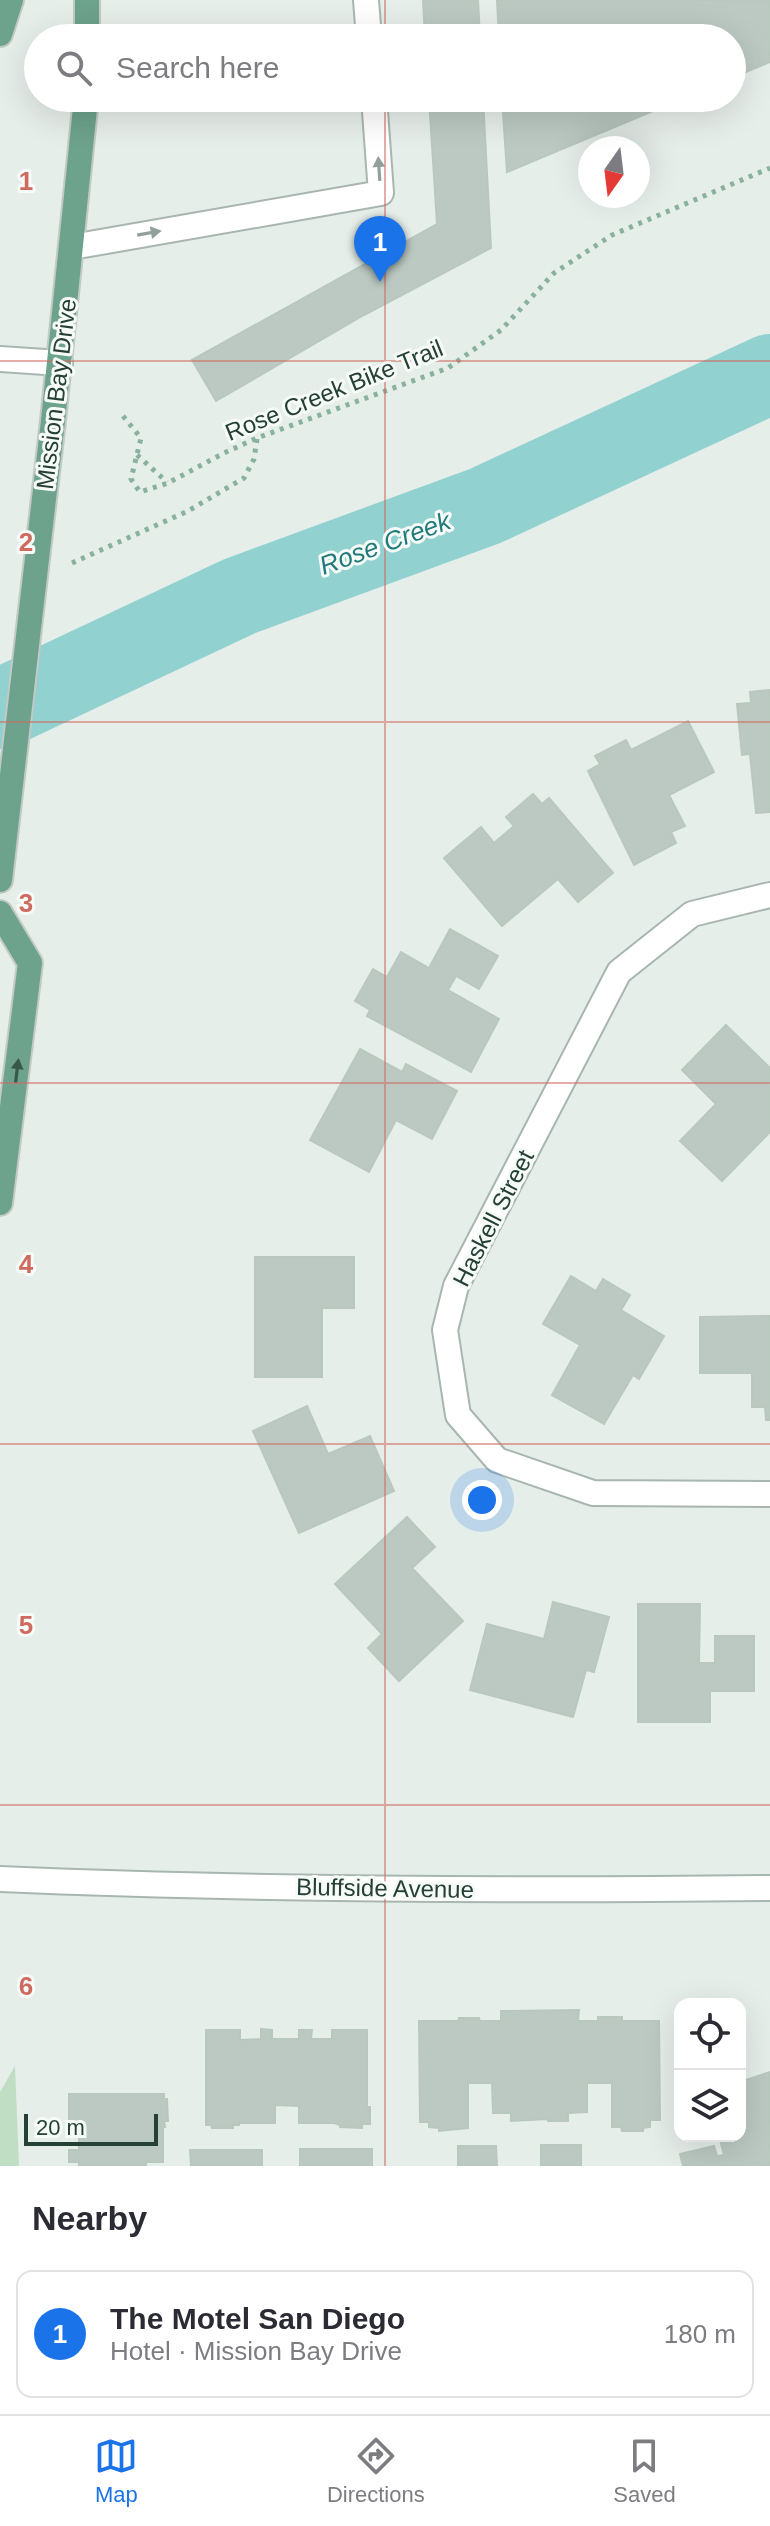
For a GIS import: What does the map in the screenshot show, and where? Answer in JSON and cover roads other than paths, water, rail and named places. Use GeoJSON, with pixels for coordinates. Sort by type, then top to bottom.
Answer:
{"type":"FeatureCollection","features":[{"type":"Feature","properties":{"kind":"main road"},"geometry":{"type":"LineString","coordinates":[[0,34],[11,0]]}},
{"type":"Feature","properties":{"kind":"main road"},"geometry":{"type":"LineString","coordinates":[[87,0],[87,24]]}},
{"type":"Feature","properties":{"kind":"main road","name":"Mission Bay Drive"},"geometry":{"type":"LineString","coordinates":[[0,880],[60,363],[85,112]]}},
{"type":"Feature","properties":{"kind":"main road"},"geometry":{"type":"LineString","coordinates":[[0,913],[30,963],[0,1203]]}},
{"type":"Feature","properties":{"kind":"street"},"geometry":{"type":"LineString","coordinates":[[366,0],[368,24]]}},
{"type":"Feature","properties":{"kind":"street"},"geometry":{"type":"LineString","coordinates":[[72,247],[381,193],[375,112]]}},
{"type":"Feature","properties":{"kind":"street"},"geometry":{"type":"LineString","coordinates":[[0,359],[60,363]]}},
{"type":"Feature","properties":{"kind":"street","name":"Haskell Street"},"geometry":{"type":"LineString","coordinates":[[770,895],[692,914],[619,972],[456,1286],[445,1330],[458,1415],[497,1460],[593,1493],[770,1494]]}},
{"type":"Feature","properties":{"kind":"street","name":"Bluffside Avenue"},"geometry":{"type":"LineString","coordinates":[[0,1879],[138,1885],[544,1890],[770,1888]]}},
{"type":"Feature","properties":{"kind":"waterway","name":"Rose Creek"},"geometry":{"type":"LineString","coordinates":[[0,709],[240,596],[485,506],[770,374]]}},
{"type":"Feature","properties":{"kind":"place","name":"The Motel San Diego"},"geometry":{"type":"Point","coordinates":[380,282]}}]}
